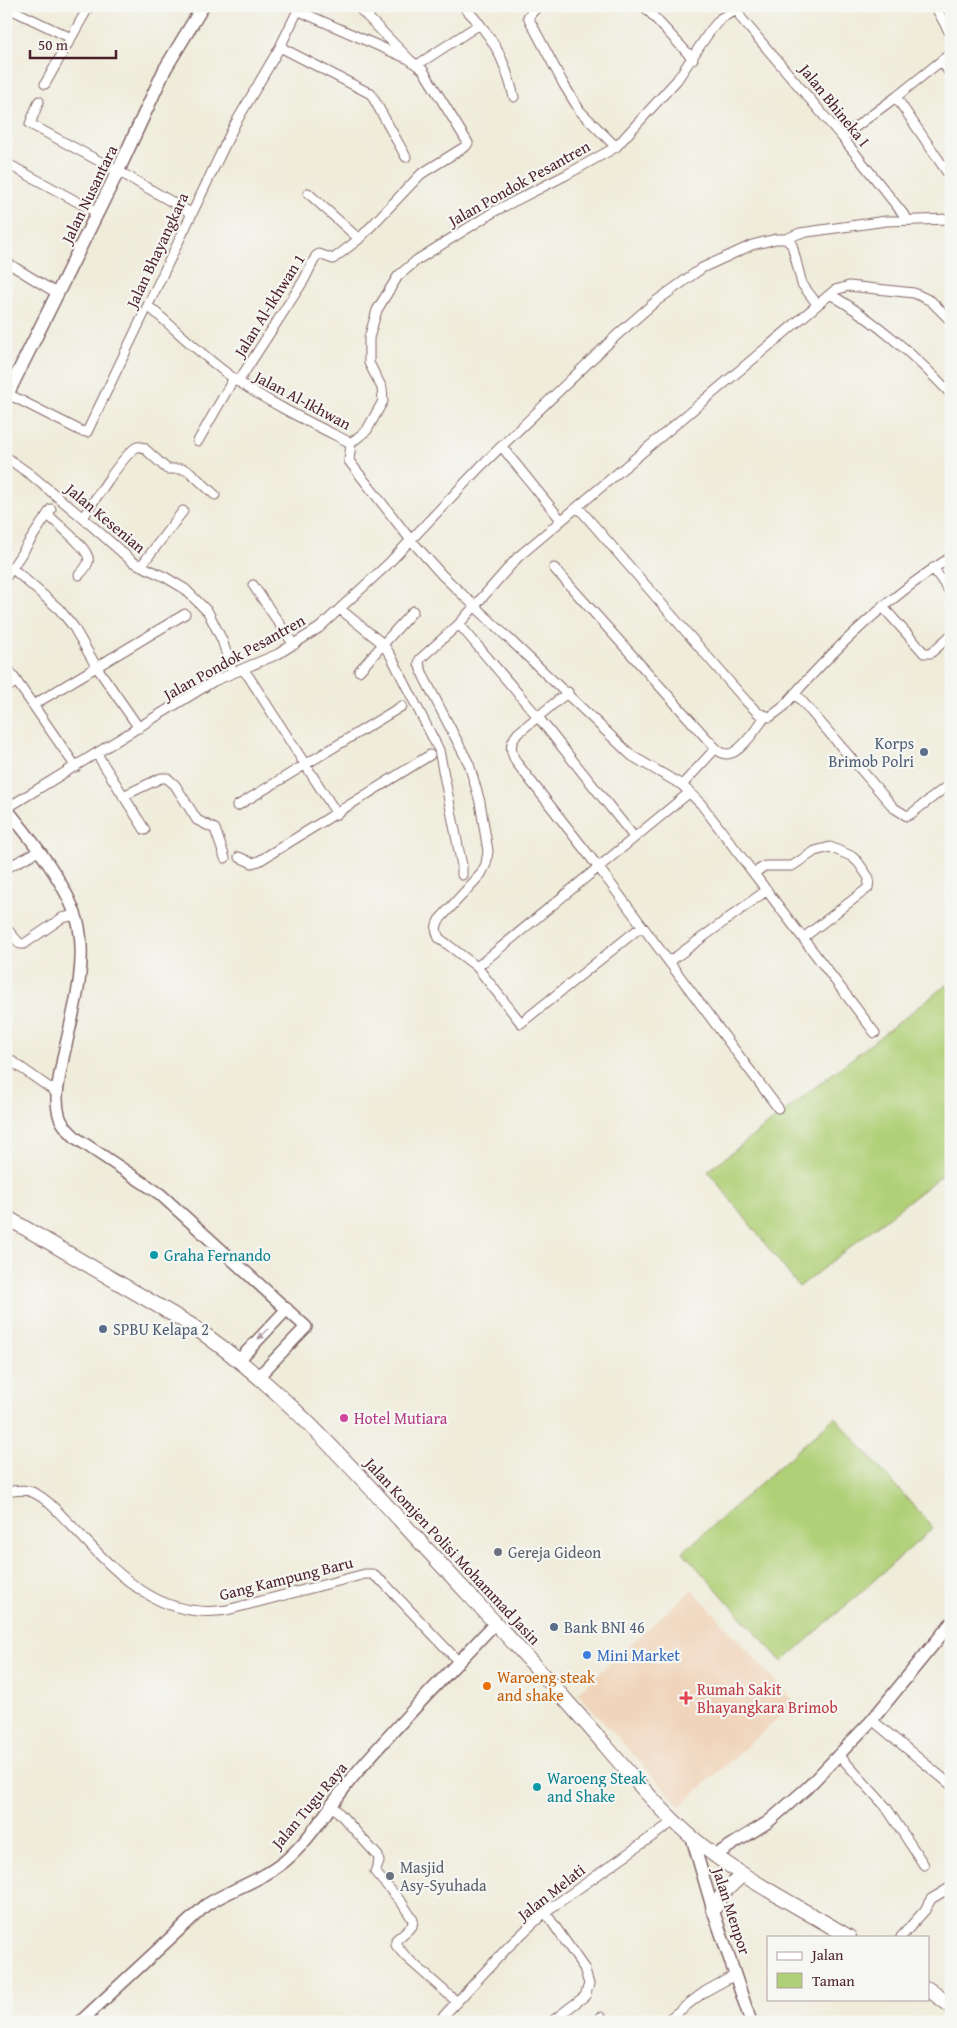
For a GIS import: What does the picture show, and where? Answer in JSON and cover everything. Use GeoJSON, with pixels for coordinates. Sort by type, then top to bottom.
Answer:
{"type":"FeatureCollection","features":[{"type":"Feature","properties":{"kind":"main road","name":"Jalan Nusantara"},"geometry":{"type":"LineString","coordinates":[[7,395],[98,213],[165,68],[203,6]]}},
{"type":"Feature","properties":{"kind":"main road","name":"Jalan Komjen Polisi Mohammad Jasin"},"geometry":{"type":"LineString","coordinates":[[6,1217],[177,1316],[217,1342],[259,1376],[330,1444],[496,1622],[674,1822],[714,1856],[847,1936]]}},
{"type":"Feature","properties":{"kind":"main road"},"geometry":{"type":"LineString","coordinates":[[713,1910],[724,1892],[743,1874]]}},
{"type":"Feature","properties":{"kind":"main road"},"geometry":{"type":"LineString","coordinates":[[930,1990],[951,2006]]}},
{"type":"Feature","properties":{"kind":"street"},"geometry":{"type":"LineString","coordinates":[[45,84],[89,6]]}},
{"type":"Feature","properties":{"kind":"street"},"geometry":{"type":"LineString","coordinates":[[357,6],[414,62]]}},
{"type":"Feature","properties":{"kind":"street"},"geometry":{"type":"LineString","coordinates":[[367,15],[376,6]]}},
{"type":"Feature","properties":{"kind":"street"},"geometry":{"type":"LineString","coordinates":[[463,6],[480,24],[503,58],[514,97]]}},
{"type":"Feature","properties":{"kind":"street"},"geometry":{"type":"LineString","coordinates":[[538,6],[528,16],[564,84],[580,110],[616,147]]}},
{"type":"Feature","properties":{"kind":"street"},"geometry":{"type":"LineString","coordinates":[[644,6],[693,59]]}},
{"type":"Feature","properties":{"kind":"street"},"geometry":{"type":"LineString","coordinates":[[935,6],[951,34]]}},
{"type":"Feature","properties":{"kind":"street"},"geometry":{"type":"LineString","coordinates":[[6,8],[71,38]]}},
{"type":"Feature","properties":{"kind":"street"},"geometry":{"type":"LineString","coordinates":[[299,8],[414,62]]}},
{"type":"Feature","properties":{"kind":"street","name":"Jalan Bhayangkara"},"geometry":{"type":"LineString","coordinates":[[7,395],[86,432],[235,124],[280,47],[299,8]]}},
{"type":"Feature","properties":{"kind":"street","name":"Jalan Pondok Pesantren"},"geometry":{"type":"LineString","coordinates":[[351,443],[367,430],[383,401],[382,388],[369,363],[369,338],[377,310],[398,276],[417,260],[495,211],[616,147],[654,108],[693,59],[710,31],[721,18],[739,8]]}},
{"type":"Feature","properties":{"kind":"street","name":"Jalan Bhineka I"},"geometry":{"type":"LineString","coordinates":[[739,8],[742,18],[842,137],[908,220]]}},
{"type":"Feature","properties":{"kind":"street"},"geometry":{"type":"LineString","coordinates":[[414,62],[480,24]]}},
{"type":"Feature","properties":{"kind":"street"},"geometry":{"type":"LineString","coordinates":[[280,47],[372,94],[406,157]]}},
{"type":"Feature","properties":{"kind":"street"},"geometry":{"type":"LineString","coordinates":[[842,137],[942,62],[951,53]]}},
{"type":"Feature","properties":{"kind":"street","name":"Jalan Al-Ikhwan 1"},"geometry":{"type":"LineString","coordinates":[[236,380],[304,280],[316,256],[320,254],[333,259],[359,239],[421,174],[466,146],[468,142],[423,70],[414,62]]}},
{"type":"Feature","properties":{"kind":"street"},"geometry":{"type":"LineString","coordinates":[[942,62],[951,75]]}},
{"type":"Feature","properties":{"kind":"street"},"geometry":{"type":"LineString","coordinates":[[896,97],[951,178]]}},
{"type":"Feature","properties":{"kind":"street"},"geometry":{"type":"LineString","coordinates":[[39,101],[30,124],[191,213]]}},
{"type":"Feature","properties":{"kind":"street"},"geometry":{"type":"LineString","coordinates":[[6,163],[98,213]]}},
{"type":"Feature","properties":{"kind":"street"},"geometry":{"type":"LineString","coordinates":[[308,193],[359,239]]}},
{"type":"Feature","properties":{"kind":"street","name":"Jalan Pondok Pesantren"},"geometry":{"type":"LineString","coordinates":[[6,808],[214,682],[264,661],[294,645],[319,628],[388,564],[410,539],[502,447],[630,322],[702,268],[735,251],[764,241],[786,239],[800,233],[908,220],[951,219]]}},
{"type":"Feature","properties":{"kind":"street"},"geometry":{"type":"LineString","coordinates":[[786,239],[792,245],[802,284],[817,304]]}},
{"type":"Feature","properties":{"kind":"street"},"geometry":{"type":"LineString","coordinates":[[6,262],[58,294]]}},
{"type":"Feature","properties":{"kind":"street"},"geometry":{"type":"LineString","coordinates":[[642,926],[521,1023],[477,967],[439,938],[436,926],[439,920],[481,874],[486,864],[488,851],[480,802],[469,764],[424,677],[419,664],[423,655],[459,624],[518,556],[830,294],[842,287],[849,286],[914,293],[931,301],[951,321]]}},
{"type":"Feature","properties":{"kind":"street"},"geometry":{"type":"LineString","coordinates":[[830,294],[862,313],[886,331],[908,350],[951,394]]}},
{"type":"Feature","properties":{"kind":"street","name":"Jalan Al-Ikhwan"},"geometry":{"type":"LineString","coordinates":[[148,306],[206,357],[236,380],[290,412],[351,443]]}},
{"type":"Feature","properties":{"kind":"street"},"geometry":{"type":"LineString","coordinates":[[198,441],[236,380]]}},
{"type":"Feature","properties":{"kind":"street"},"geometry":{"type":"LineString","coordinates":[[351,443],[349,462],[433,566],[568,692],[632,756],[682,785],[701,804],[875,1032]]}},
{"type":"Feature","properties":{"kind":"street"},"geometry":{"type":"LineString","coordinates":[[83,518],[93,501],[131,452],[140,446],[167,469],[183,469],[190,472],[215,495]]}},
{"type":"Feature","properties":{"kind":"street"},"geometry":{"type":"LineString","coordinates":[[502,447],[561,520]]}},
{"type":"Feature","properties":{"kind":"street","name":"Jalan Kesenian"},"geometry":{"type":"LineString","coordinates":[[6,457],[83,518],[116,548],[140,566],[175,582],[208,612],[238,671],[249,677],[337,814]]}},
{"type":"Feature","properties":{"kind":"street"},"geometry":{"type":"LineString","coordinates":[[578,507],[746,701],[765,717],[775,714],[856,630],[882,606],[907,586],[951,557]]}},
{"type":"Feature","properties":{"kind":"street"},"geometry":{"type":"LineString","coordinates":[[140,566],[183,511]]}},
{"type":"Feature","properties":{"kind":"street"},"geometry":{"type":"LineString","coordinates":[[6,577],[49,512],[78,541],[78,544],[89,559],[79,575]]}},
{"type":"Feature","properties":{"kind":"street"},"geometry":{"type":"LineString","coordinates":[[12,568],[59,610],[73,626],[96,666],[139,728]]}},
{"type":"Feature","properties":{"kind":"street"},"geometry":{"type":"LineString","coordinates":[[554,568],[722,753],[728,754],[735,751],[747,740],[765,717]]}},
{"type":"Feature","properties":{"kind":"street"},"geometry":{"type":"LineString","coordinates":[[933,568],[951,593]]}},
{"type":"Feature","properties":{"kind":"street"},"geometry":{"type":"LineString","coordinates":[[253,585],[294,645]]}},
{"type":"Feature","properties":{"kind":"street"},"geometry":{"type":"LineString","coordinates":[[882,606],[924,653],[931,653],[951,635]]}},
{"type":"Feature","properties":{"kind":"street"},"geometry":{"type":"LineString","coordinates":[[340,609],[383,644],[439,750],[462,866],[462,875]]}},
{"type":"Feature","properties":{"kind":"street"},"geometry":{"type":"LineString","coordinates":[[359,672],[413,612]]}},
{"type":"Feature","properties":{"kind":"street"},"geometry":{"type":"LineString","coordinates":[[33,705],[184,614]]}},
{"type":"Feature","properties":{"kind":"street"},"geometry":{"type":"LineString","coordinates":[[459,624],[538,717],[634,837]]}},
{"type":"Feature","properties":{"kind":"street"},"geometry":{"type":"LineString","coordinates":[[6,666],[76,767]]}},
{"type":"Feature","properties":{"kind":"street"},"geometry":{"type":"LineString","coordinates":[[6,689],[16,681]]}},
{"type":"Feature","properties":{"kind":"street"},"geometry":{"type":"LineString","coordinates":[[568,692],[518,733],[512,741],[512,753],[516,762],[599,868],[778,1108]]}},
{"type":"Feature","properties":{"kind":"street"},"geometry":{"type":"LineString","coordinates":[[795,693],[894,808],[907,816],[951,783]]}},
{"type":"Feature","properties":{"kind":"street"},"geometry":{"type":"LineString","coordinates":[[237,806],[402,706]]}},
{"type":"Feature","properties":{"kind":"street"},"geometry":{"type":"LineString","coordinates":[[682,785],[716,748]]}},
{"type":"Feature","properties":{"kind":"street"},"geometry":{"type":"LineString","coordinates":[[97,754],[145,830]]}},
{"type":"Feature","properties":{"kind":"street"},"geometry":{"type":"LineString","coordinates":[[240,857],[252,862],[258,861],[430,755]]}},
{"type":"Feature","properties":{"kind":"street"},"geometry":{"type":"LineString","coordinates":[[123,796],[161,778],[167,778],[176,785],[197,820],[215,829],[225,858]]}},
{"type":"Feature","properties":{"kind":"street"},"geometry":{"type":"LineString","coordinates":[[477,967],[690,792]]}},
{"type":"Feature","properties":{"kind":"street"},"geometry":{"type":"LineString","coordinates":[[6,808],[40,851],[76,915],[81,947],[80,963],[77,989],[56,1093],[60,1118],[66,1128],[76,1138],[160,1194],[306,1327],[259,1376]]}},
{"type":"Feature","properties":{"kind":"street"},"geometry":{"type":"LineString","coordinates":[[754,873],[765,866],[792,866],[815,851],[830,847],[851,856],[864,870],[869,878],[868,888],[803,938]]}},
{"type":"Feature","properties":{"kind":"street"},"geometry":{"type":"LineString","coordinates":[[6,868],[40,851]]}},
{"type":"Feature","properties":{"kind":"street"},"geometry":{"type":"LineString","coordinates":[[669,962],[766,890]]}},
{"type":"Feature","properties":{"kind":"street"},"geometry":{"type":"LineString","coordinates":[[6,928],[20,944],[24,944],[62,918],[76,915]]}},
{"type":"Feature","properties":{"kind":"street"},"geometry":{"type":"LineString","coordinates":[[6,1057],[56,1093]]}},
{"type":"Feature","properties":{"kind":"street"},"geometry":{"type":"LineString","coordinates":[[239,1360],[287,1309]]}},
{"type":"Feature","properties":{"kind":"street","name":"Gang Kampung Baru"},"geometry":{"type":"LineString","coordinates":[[6,1492],[23,1490],[43,1498],[99,1556],[128,1582],[156,1599],[183,1609],[206,1612],[227,1610],[365,1574],[372,1574],[384,1583],[459,1662]]}},
{"type":"Feature","properties":{"kind":"street","name":"Jalan Tugu Raya"},"geometry":{"type":"LineString","coordinates":[[80,2022],[206,1905],[269,1873],[287,1859],[359,1770],[496,1622]]}},
{"type":"Feature","properties":{"kind":"street"},"geometry":{"type":"LineString","coordinates":[[714,1856],[747,1837],[782,1810],[872,1720],[951,1623]]}},
{"type":"Feature","properties":{"kind":"street"},"geometry":{"type":"LineString","coordinates":[[872,1720],[951,1785]]}},
{"type":"Feature","properties":{"kind":"street"},"geometry":{"type":"LineString","coordinates":[[838,1754],[886,1807],[924,1865]]}},
{"type":"Feature","properties":{"kind":"street"},"geometry":{"type":"LineString","coordinates":[[332,1804],[378,1856],[379,1863],[375,1872],[402,1903],[413,1920],[411,1928],[397,1939],[396,1945],[416,1966],[457,2002]]}},
{"type":"Feature","properties":{"kind":"street","name":"Jalan Melati"},"geometry":{"type":"LineString","coordinates":[[438,2022],[509,1946],[545,1912],[674,1822]]}},
{"type":"Feature","properties":{"kind":"street","name":"Jalan Menpor"},"geometry":{"type":"LineString","coordinates":[[692,1838],[713,1910],[751,2022]]}},
{"type":"Feature","properties":{"kind":"street"},"geometry":{"type":"LineString","coordinates":[[903,1936],[925,1910],[931,1899],[951,1886]]}},
{"type":"Feature","properties":{"kind":"street"},"geometry":{"type":"LineString","coordinates":[[545,1912],[584,1968],[589,1984],[585,1996],[551,2022]]}},
{"type":"Feature","properties":{"kind":"street"},"geometry":{"type":"LineString","coordinates":[[664,2022],[704,1992],[735,1975]]}},
{"type":"Feature","properties":{"kind":"shaded area","name":"Rumah Sakit Bhayangkara Brimob"},"geometry":{"type":"Polygon","coordinates":[[[692,1589],[795,1703],[680,1806],[577,1693],[692,1589]]]}},
{"type":"Feature","properties":{"kind":"green space"},"geometry":{"type":"Polygon","coordinates":[[[946,985],[951,991],[951,1168],[799,1287],[708,1171],[946,985]]]}},
{"type":"Feature","properties":{"kind":"green space"},"geometry":{"type":"Polygon","coordinates":[[[835,1417],[933,1528],[782,1662],[683,1552],[835,1417]]]}},
{"type":"Feature","properties":{"kind":"place","name":"Korps Brimob Polri"},"geometry":{"type":"Point","coordinates":[924,752]}},
{"type":"Feature","properties":{"kind":"place","name":"Graha Fernando"},"geometry":{"type":"Point","coordinates":[154,1255]}},
{"type":"Feature","properties":{"kind":"place","name":"SPBU Kelapa 2"},"geometry":{"type":"Point","coordinates":[103,1329]}},
{"type":"Feature","properties":{"kind":"place","name":"Hotel Mutiara"},"geometry":{"type":"Point","coordinates":[344,1418]}},
{"type":"Feature","properties":{"kind":"place","name":"Gereja Gideon"},"geometry":{"type":"Point","coordinates":[498,1552]}},
{"type":"Feature","properties":{"kind":"place","name":"Bank BNI 46"},"geometry":{"type":"Point","coordinates":[554,1627]}},
{"type":"Feature","properties":{"kind":"place","name":"Mini Market"},"geometry":{"type":"Point","coordinates":[587,1655]}},
{"type":"Feature","properties":{"kind":"place","name":"Waroeng steak and shake"},"geometry":{"type":"Point","coordinates":[487,1686]}},
{"type":"Feature","properties":{"kind":"place","name":"Rumah Sakit Bhayangkara Brimob"},"geometry":{"type":"Point","coordinates":[686,1698]}},
{"type":"Feature","properties":{"kind":"place","name":"Waroeng Steak and Shake"},"geometry":{"type":"Point","coordinates":[537,1787]}},
{"type":"Feature","properties":{"kind":"place","name":"Masjid Asy-Syuhada"},"geometry":{"type":"Point","coordinates":[390,1876]}}]}
